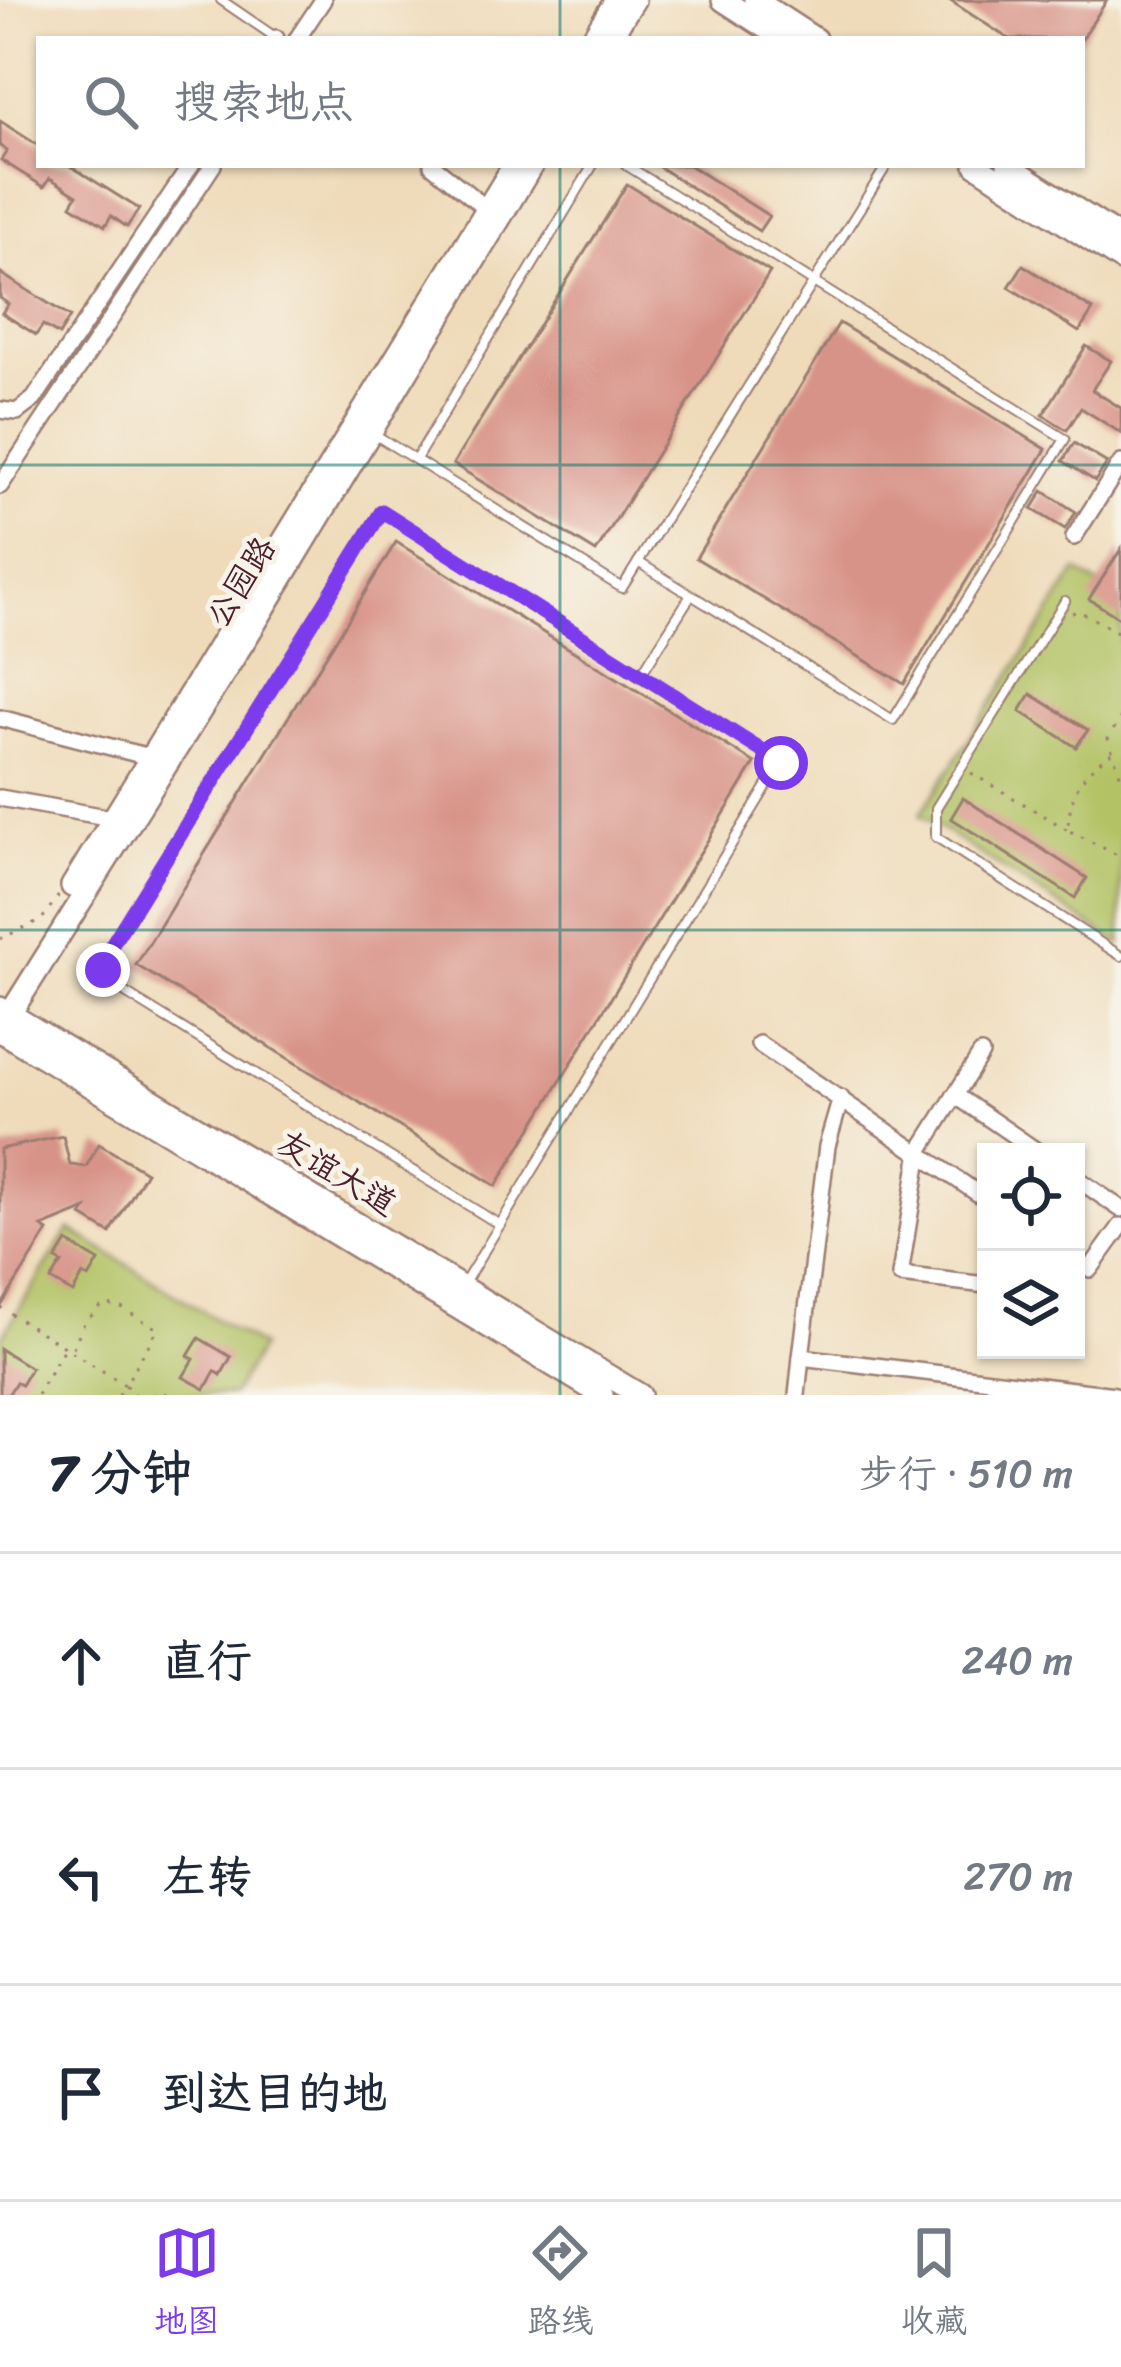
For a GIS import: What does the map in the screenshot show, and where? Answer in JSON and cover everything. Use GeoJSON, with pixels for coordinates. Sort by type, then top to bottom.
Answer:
{"type":"FeatureCollection","features":[{"type":"Feature","properties":{"kind":"street"},"geometry":{"type":"LineString","coordinates":[[594,36],[616,0]]}},
{"type":"Feature","properties":{"kind":"street"},"geometry":{"type":"LineString","coordinates":[[612,36],[634,0]]}},
{"type":"Feature","properties":{"kind":"street"},"geometry":{"type":"LineString","coordinates":[[723,0],[778,36]]}},
{"type":"Feature","properties":{"kind":"street"},"geometry":{"type":"LineString","coordinates":[[755,0],[810,36]]}},
{"type":"Feature","properties":{"kind":"street"},"geometry":{"type":"LineString","coordinates":[[299,36],[321,1]]}},
{"type":"Feature","properties":{"kind":"street"},"geometry":{"type":"LineString","coordinates":[[0,410],[17,412],[34,399],[189,168]]}},
{"type":"Feature","properties":{"kind":"street"},"geometry":{"type":"LineString","coordinates":[[0,486],[211,168]]}},
{"type":"Feature","properties":{"kind":"street"},"geometry":{"type":"LineString","coordinates":[[436,168],[487,209]]}},
{"type":"Feature","properties":{"kind":"street"},"geometry":{"type":"LineString","coordinates":[[2,1018],[112,818],[512,168]]}},
{"type":"Feature","properties":{"kind":"street","name":"公园路"},"geometry":{"type":"LineString","coordinates":[[2,1018],[372,432],[530,168]]}},
{"type":"Feature","properties":{"kind":"street"},"geometry":{"type":"LineString","coordinates":[[981,168],[1121,260]]}},
{"type":"Feature","properties":{"kind":"street"},"geometry":{"type":"LineString","coordinates":[[1013,168],[1121,238]]}},
{"type":"Feature","properties":{"kind":"street"},"geometry":{"type":"LineString","coordinates":[[1074,537],[1121,463]]}},
{"type":"Feature","properties":{"kind":"street"},"geometry":{"type":"LineString","coordinates":[[0,718],[149,757]]}},
{"type":"Feature","properties":{"kind":"street"},"geometry":{"type":"LineString","coordinates":[[0,798],[112,818]]}},
{"type":"Feature","properties":{"kind":"street","name":"友谊大道"},"geometry":{"type":"LineString","coordinates":[[2,1018],[640,1395]]}},
{"type":"Feature","properties":{"kind":"street","name":"友谊大道"},"geometry":{"type":"LineString","coordinates":[[2,1018],[602,1395]]}},
{"type":"Feature","properties":{"kind":"street"},"geometry":{"type":"LineString","coordinates":[[759,1044],[977,1192]]}},
{"type":"Feature","properties":{"kind":"street"},"geometry":{"type":"LineString","coordinates":[[977,1284],[900,1275],[920,1151],[981,1054]]}},
{"type":"Feature","properties":{"kind":"street"},"geometry":{"type":"LineString","coordinates":[[955,1095],[1025,1143]]}},
{"type":"Feature","properties":{"kind":"street"},"geometry":{"type":"LineString","coordinates":[[797,1395],[827,1146],[841,1098]]}},
{"type":"Feature","properties":{"kind":"street"},"geometry":{"type":"LineString","coordinates":[[1085,1184],[1121,1209]]}},
{"type":"Feature","properties":{"kind":"street"},"geometry":{"type":"LineString","coordinates":[[1085,1266],[1090,1269],[1121,1226]]}},
{"type":"Feature","properties":{"kind":"street"},"geometry":{"type":"LineString","coordinates":[[801,1358],[1115,1395]]}},
{"type":"Feature","properties":{"kind":"lane"},"geometry":{"type":"LineString","coordinates":[[221,0],[272,36]]}},
{"type":"Feature","properties":{"kind":"lane"},"geometry":{"type":"LineString","coordinates":[[416,459],[591,168]]}},
{"type":"Feature","properties":{"kind":"lane"},"geometry":{"type":"LineString","coordinates":[[631,168],[1065,439],[892,720],[638,562]]}},
{"type":"Feature","properties":{"kind":"lane"},"geometry":{"type":"LineString","coordinates":[[372,432],[622,588],[885,168]]}},
{"type":"Feature","properties":{"kind":"lane"},"geometry":{"type":"LineString","coordinates":[[462,1287],[500,1225],[781,763],[382,511],[111,946],[103,970],[119,989],[500,1225]]}},
{"type":"Feature","properties":{"kind":"lane"},"geometry":{"type":"LineString","coordinates":[[640,676],[691,595]]}},
{"type":"Feature","properties":{"kind":"lane"},"geometry":{"type":"LineString","coordinates":[[1065,602],[936,808],[936,838],[1121,956]]}},
{"type":"Feature","properties":{"kind":"path"},"geometry":{"type":"LineString","coordinates":[[1060,616],[1079,611],[1121,634]]}},
{"type":"Feature","properties":{"kind":"path"},"geometry":{"type":"LineString","coordinates":[[1121,717],[1108,740],[1121,777]]}},
{"type":"Feature","properties":{"kind":"path"},"geometry":{"type":"LineString","coordinates":[[1068,830],[1069,804],[1080,779],[1112,753]]}},
{"type":"Feature","properties":{"kind":"path"},"geometry":{"type":"LineString","coordinates":[[969,770],[1121,857]]}},
{"type":"Feature","properties":{"kind":"path"},"geometry":{"type":"LineString","coordinates":[[71,1352],[84,1323],[103,1305],[118,1306],[158,1330],[119,1395]]}},
{"type":"Feature","properties":{"kind":"path"},"geometry":{"type":"LineString","coordinates":[[0,1307],[136,1395]]}},
{"type":"Feature","properties":{"kind":"path"},"geometry":{"type":"LineString","coordinates":[[37,1395],[64,1348]]}},
{"type":"Feature","properties":{"kind":"path"},"geometry":{"type":"LineString","coordinates":[[153,1395],[170,1395]]}},
{"type":"Feature","properties":{"kind":"green space"},"geometry":{"type":"Polygon","coordinates":[[[1077,571],[1121,599],[1121,945],[920,815],[1077,571]]]}},
{"type":"Feature","properties":{"kind":"green space"},"geometry":{"type":"Polygon","coordinates":[[[69,1229],[261,1347],[232,1395],[0,1395],[0,1340],[69,1229]]]}},
{"type":"Feature","properties":{"kind":"building"},"geometry":{"type":"Polygon","coordinates":[[[949,0],[1107,0],[1084,36],[1004,36],[949,0]]]}},
{"type":"Feature","properties":{"kind":"building"},"geometry":{"type":"Polygon","coordinates":[[[0,121],[36,144],[36,168],[74,168],[139,209],[127,227],[111,216],[105,226],[71,205],[77,195],[50,178],[44,187],[1,160],[7,151],[0,146],[0,121]]]}},
{"type":"Feature","properties":{"kind":"building"},"geometry":{"type":"Polygon","coordinates":[[[661,168],[694,168],[769,216],[759,231],[661,168]]]}},
{"type":"Feature","properties":{"kind":"building"},"geometry":{"type":"Polygon","coordinates":[[[627,184],[770,272],[596,552],[453,464],[627,184]]]}},
{"type":"Feature","properties":{"kind":"building"},"geometry":{"type":"Polygon","coordinates":[[[1023,265],[1093,310],[1079,332],[1009,287],[1023,265]]]}},
{"type":"Feature","properties":{"kind":"building"},"geometry":{"type":"Polygon","coordinates":[[[0,273],[70,317],[59,335],[43,325],[36,335],[2,313],[8,304],[0,298],[0,273]]]}},
{"type":"Feature","properties":{"kind":"building"},"geometry":{"type":"Polygon","coordinates":[[[839,323],[1046,449],[904,684],[696,558],[839,323]]]}},
{"type":"Feature","properties":{"kind":"building"},"geometry":{"type":"Polygon","coordinates":[[[1086,346],[1111,361],[1092,390],[1121,408],[1121,433],[1081,408],[1067,430],[1043,415],[1086,346]]]}},
{"type":"Feature","properties":{"kind":"building"},"geometry":{"type":"Polygon","coordinates":[[[1074,443],[1107,463],[1095,481],[1063,461],[1074,443]]]}},
{"type":"Feature","properties":{"kind":"building"},"geometry":{"type":"Polygon","coordinates":[[[1043,491],[1076,512],[1065,529],[1032,509],[1043,491]]]}},
{"type":"Feature","properties":{"kind":"building"},"geometry":{"type":"Polygon","coordinates":[[[396,542],[755,763],[496,1186],[136,965],[396,542]]]}},
{"type":"Feature","properties":{"kind":"building"},"geometry":{"type":"Polygon","coordinates":[[[1121,549],[1121,619],[1089,599],[1121,549]]]}},
{"type":"Feature","properties":{"kind":"building"},"geometry":{"type":"Polygon","coordinates":[[[1031,694],[1088,730],[1076,747],[1020,711],[1031,694]]]}},
{"type":"Feature","properties":{"kind":"building"},"geometry":{"type":"Polygon","coordinates":[[[963,798],[1087,878],[1075,898],[951,818],[963,798]]]}},
{"type":"Feature","properties":{"kind":"building"},"geometry":{"type":"Polygon","coordinates":[[[63,1136],[70,1165],[86,1167],[99,1144],[146,1172],[110,1233],[82,1216],[86,1209],[42,1227],[48,1231],[0,1308],[0,1149],[63,1136]]]}},
{"type":"Feature","properties":{"kind":"building"},"geometry":{"type":"Polygon","coordinates":[[[67,1242],[99,1261],[73,1293],[51,1280],[67,1242]]]}},
{"type":"Feature","properties":{"kind":"building"},"geometry":{"type":"Polygon","coordinates":[[[199,1338],[231,1357],[205,1389],[183,1377],[199,1338]]]}},
{"type":"Feature","properties":{"kind":"building"},"geometry":{"type":"Polygon","coordinates":[[[0,1349],[31,1368],[8,1395],[0,1395],[0,1349]]]}},
{"type":"Feature","properties":{"kind":"route"},"geometry":{"type":"LineString","coordinates":[[103,970],[111,946],[382,511],[781,763]]}}]}
